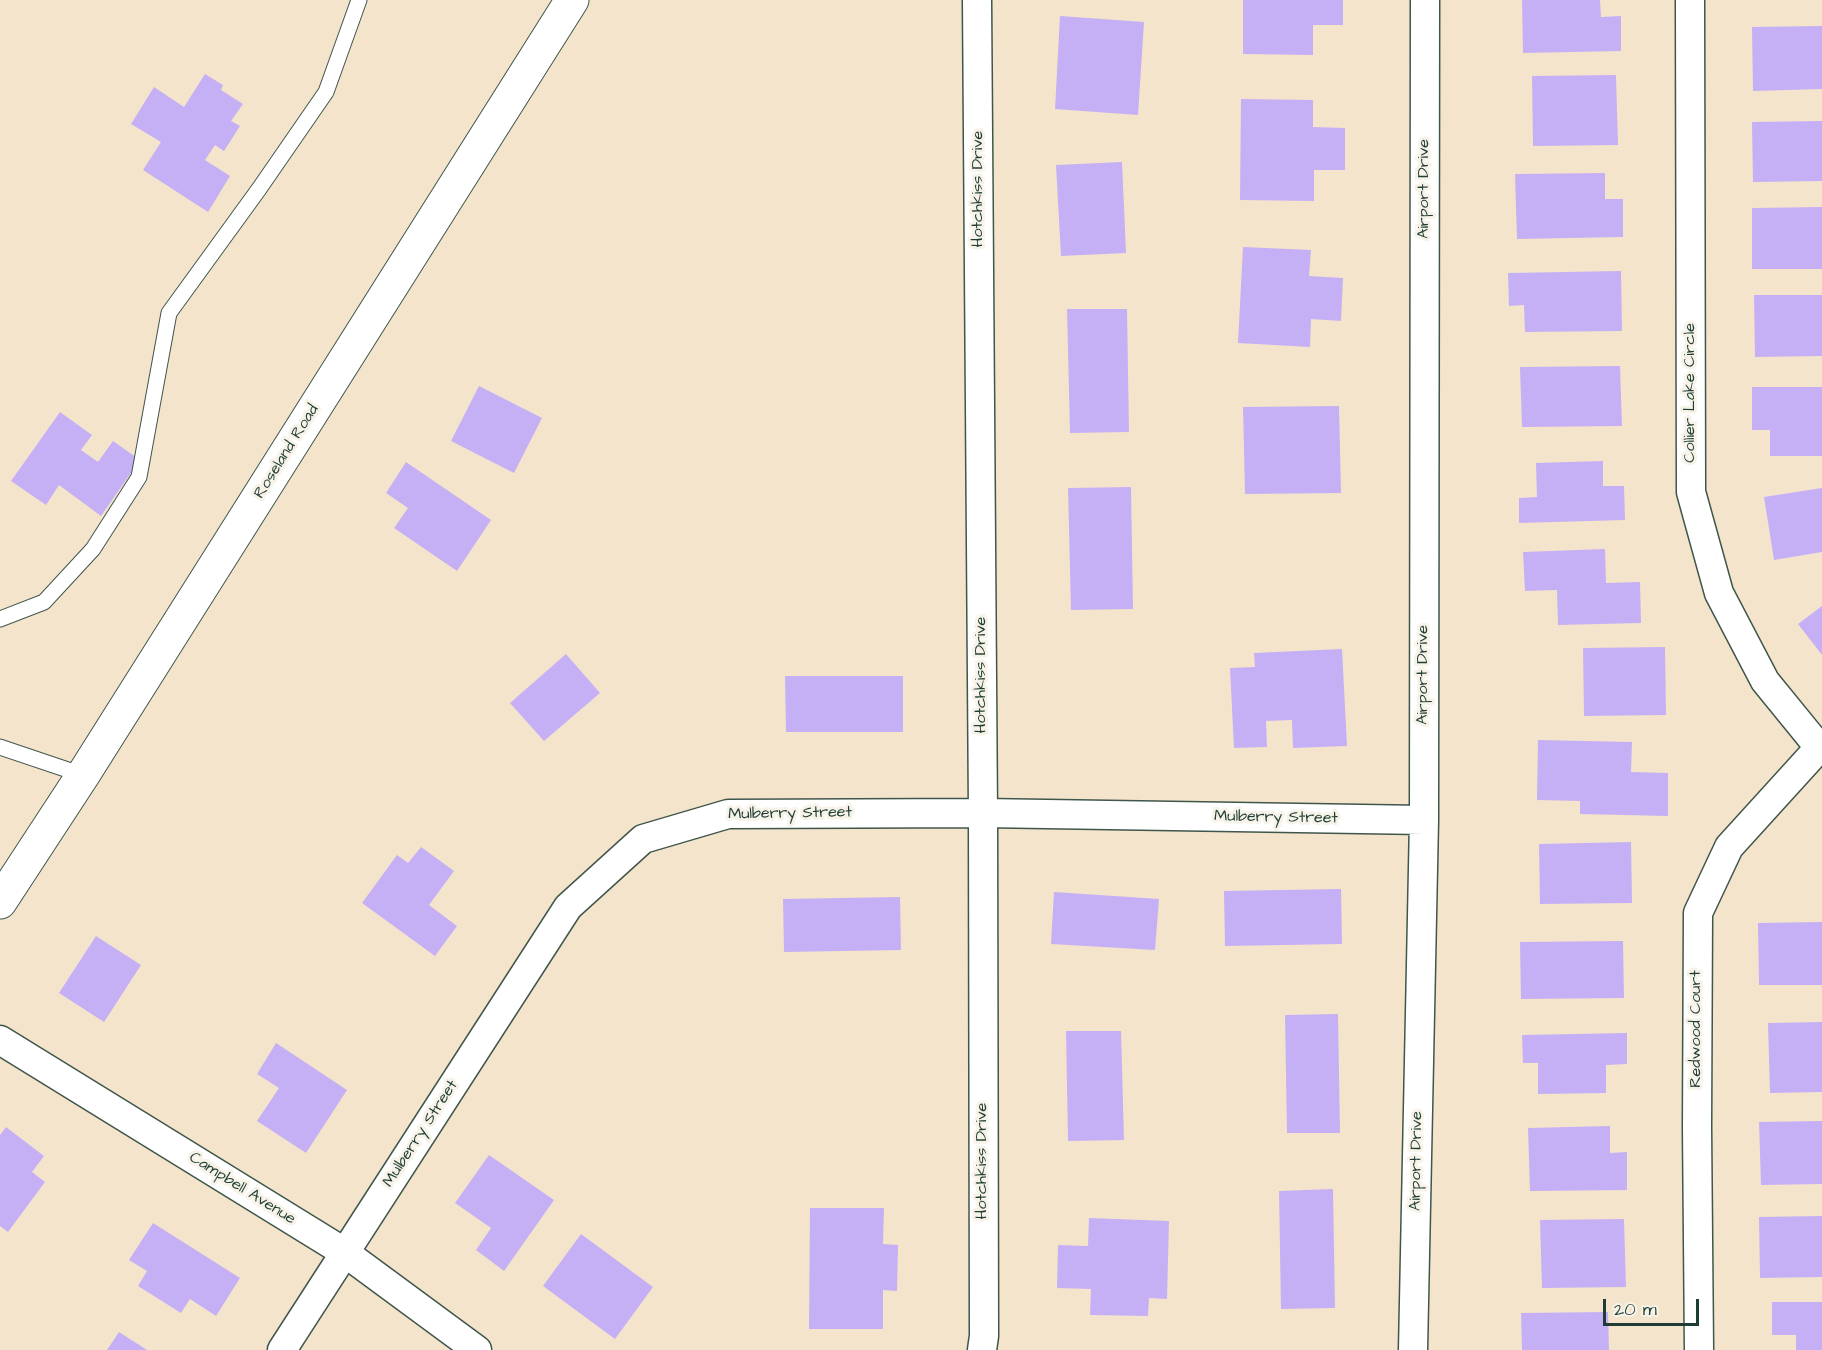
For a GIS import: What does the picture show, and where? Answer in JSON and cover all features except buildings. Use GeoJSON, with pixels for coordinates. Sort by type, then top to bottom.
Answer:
{"type":"FeatureCollection","features":[{"type":"Feature","properties":{"kind":"main road","name":"Roseland Road"},"geometry":{"type":"LineString","coordinates":[[0,903],[572,0]]}},
{"type":"Feature","properties":{"kind":"street","name":"Hotchkiss Drive"},"geometry":{"type":"LineString","coordinates":[[977,0],[983,813],[984,1336],[982,1350]]}},
{"type":"Feature","properties":{"kind":"street","name":"Airport Drive"},"geometry":{"type":"LineString","coordinates":[[1413,1350],[1424,820],[1425,0]]}},
{"type":"Feature","properties":{"kind":"street","name":"Collier Lake Circle"},"geometry":{"type":"LineString","coordinates":[[1690,0],[1691,492],[1719,592],[1765,681],[1820,750]]}},
{"type":"Feature","properties":{"kind":"street","name":"Redwood Court"},"geometry":{"type":"LineString","coordinates":[[1699,1350],[1698,914],[1730,847],[1820,750]]}},
{"type":"Feature","properties":{"kind":"street","name":"Mulberry Street"},"geometry":{"type":"LineString","coordinates":[[282,1350],[568,907],[643,840],[728,813],[983,813],[1424,820]]}},
{"type":"Feature","properties":{"kind":"street","name":"Campbell Avenue"},"geometry":{"type":"LineString","coordinates":[[0,1040],[344,1252],[477,1350]]}},
{"type":"Feature","properties":{"kind":"lane"},"geometry":{"type":"LineString","coordinates":[[0,619],[44,602],[93,549],[140,477],[169,313],[326,92],[359,0]]}},
{"type":"Feature","properties":{"kind":"lane"},"geometry":{"type":"LineString","coordinates":[[0,747],[83,775]]}}]}
